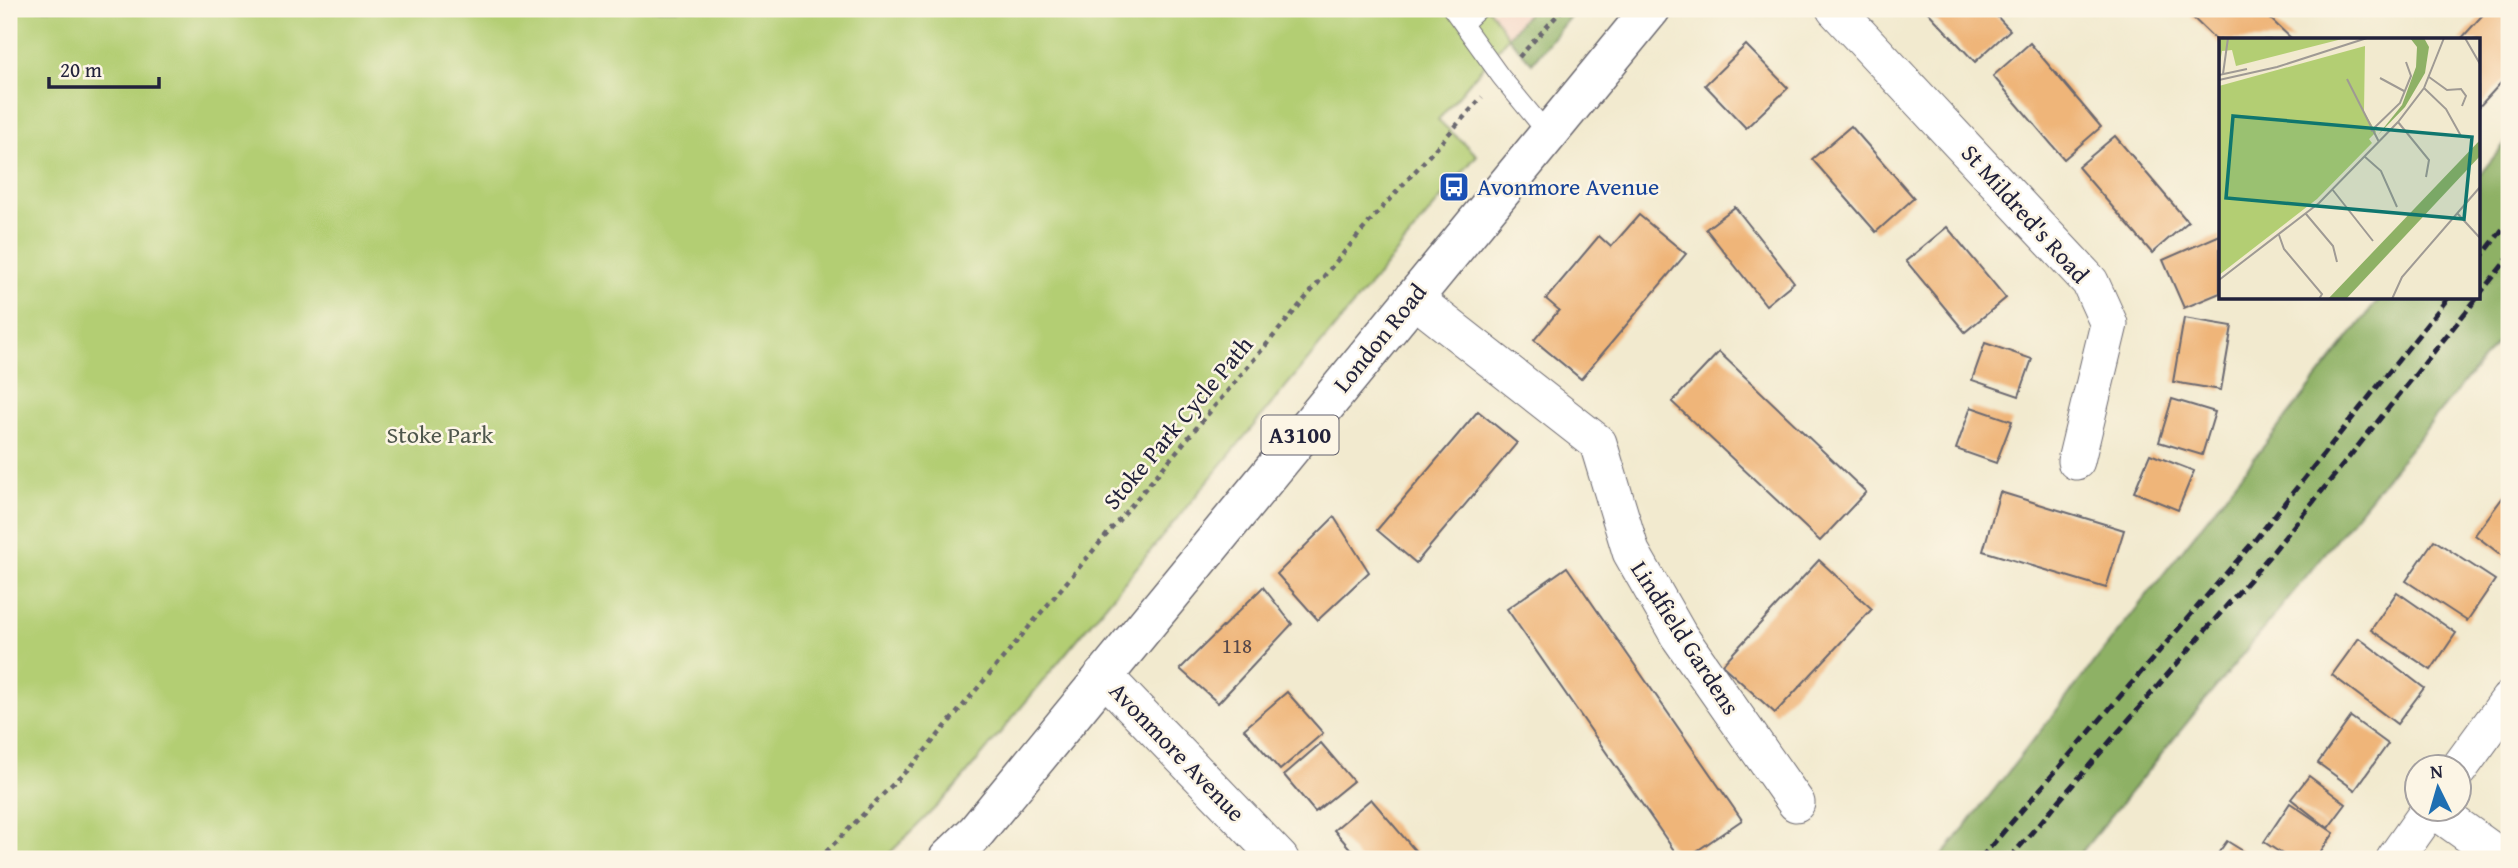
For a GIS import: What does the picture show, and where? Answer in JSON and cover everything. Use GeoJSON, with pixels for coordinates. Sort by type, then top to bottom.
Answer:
{"type":"FeatureCollection","features":[{"type":"Feature","properties":{"kind":"main road","name":"London Road"},"geometry":{"type":"LineString","coordinates":[[948,859],[976,832],[1651,9]]}},
{"type":"Feature","properties":{"kind":"street","name":"St Mildred's Road"},"geometry":{"type":"LineString","coordinates":[[1835,9],[2090,282],[2109,324],[2076,461]]}},
{"type":"Feature","properties":{"kind":"street","name":"Lindfield Gardens"},"geometry":{"type":"LineString","coordinates":[[1413,298],[1598,443],[1631,552],[1679,636],[1796,803]]}},
{"type":"Feature","properties":{"kind":"street","name":"Avonmore Avenue"},"geometry":{"type":"LineString","coordinates":[[1103,675],[1280,859]]}},
{"type":"Feature","properties":{"kind":"street"},"geometry":{"type":"LineString","coordinates":[[2472,752],[2509,700]]}},
{"type":"Feature","properties":{"kind":"street"},"geometry":{"type":"LineString","coordinates":[[2395,859],[2421,822]]}},
{"type":"Feature","properties":{"kind":"street"},"geometry":{"type":"LineString","coordinates":[[2451,822],[2503,859]]}},
{"type":"Feature","properties":{"kind":"lane"},"geometry":{"type":"LineString","coordinates":[[1452,9],[1501,77],[1548,134]]}},
{"type":"Feature","properties":{"kind":"lane"},"geometry":{"type":"LineString","coordinates":[[1463,24],[1479,9]]}},
{"type":"Feature","properties":{"kind":"path","name":"Stoke Park Cycle Path"},"geometry":{"type":"LineString","coordinates":[[819,859],[918,759],[1372,219],[1563,9]]}},
{"type":"Feature","properties":{"kind":"shaded area"},"geometry":{"type":"Polygon","coordinates":[[[1489,9],[1531,9],[1508,37],[1489,9]]]}},
{"type":"Feature","properties":{"kind":"green space","name":"Stoke Park"},"geometry":{"type":"Polygon","coordinates":[[[9,9],[1489,9],[1508,37],[1438,120],[1477,155],[953,790],[884,859],[9,859],[9,9]]]}},
{"type":"Feature","properties":{"kind":"green space"},"geometry":{"type":"Polygon","coordinates":[[[1531,9],[1576,9],[1532,63],[1508,37],[1531,9]]]}},
{"type":"Feature","properties":{"kind":"green space"},"geometry":{"type":"Polygon","coordinates":[[[2509,138],[2509,327],[2076,859],[1940,859],[2379,299],[2480,299],[2480,174],[2509,138]]]}},
{"type":"Feature","properties":{"kind":"building"},"geometry":{"type":"Polygon","coordinates":[[[1925,9],[1990,9],[2010,30],[1975,62],[1925,9]]]}},
{"type":"Feature","properties":{"kind":"building"},"geometry":{"type":"Polygon","coordinates":[[[2184,9],[2260,9],[2291,38],[2219,38],[2219,43],[2184,9]]]}},
{"type":"Feature","properties":{"kind":"building"},"geometry":{"type":"Polygon","coordinates":[[[2488,9],[2509,9],[2509,74],[2480,106],[2480,38],[2462,38],[2488,9]]]}},
{"type":"Feature","properties":{"kind":"building"},"geometry":{"type":"Polygon","coordinates":[[[2030,43],[2101,127],[2064,159],[1993,76],[2030,43]]]}},
{"type":"Feature","properties":{"kind":"building"},"geometry":{"type":"Polygon","coordinates":[[[1746,45],[1788,88],[1746,128],[1705,85],[1746,45]]]}},
{"type":"Feature","properties":{"kind":"building"},"geometry":{"type":"Polygon","coordinates":[[[1851,126],[1914,198],[1876,232],[1812,159],[1851,126]]]}},
{"type":"Feature","properties":{"kind":"building"},"geometry":{"type":"Polygon","coordinates":[[[2115,136],[2188,222],[2152,253],[2078,167],[2115,136]]]}},
{"type":"Feature","properties":{"kind":"building"},"geometry":{"type":"Polygon","coordinates":[[[1735,207],[1794,282],[1766,305],[1706,229],[1735,207]]]}},
{"type":"Feature","properties":{"kind":"building"},"geometry":{"type":"Polygon","coordinates":[[[1639,215],[1686,254],[1581,379],[1534,340],[1559,310],[1546,299],[1599,236],[1611,247],[1639,215]]]}},
{"type":"Feature","properties":{"kind":"building"},"geometry":{"type":"Polygon","coordinates":[[[1947,227],[2006,298],[1965,332],[1906,261],[1947,227]]]}},
{"type":"Feature","properties":{"kind":"building"},"geometry":{"type":"Polygon","coordinates":[[[2219,235],[2219,293],[2184,308],[2163,260],[2219,235]]]}},
{"type":"Feature","properties":{"kind":"building"},"geometry":{"type":"Polygon","coordinates":[[[2184,318],[2232,326],[2221,390],[2173,382],[2184,318]]]}},
{"type":"Feature","properties":{"kind":"building"},"geometry":{"type":"Polygon","coordinates":[[[1985,343],[2032,359],[2019,396],[1972,380],[1985,343]]]}},
{"type":"Feature","properties":{"kind":"building"},"geometry":{"type":"Polygon","coordinates":[[[1719,352],[1866,492],[1820,541],[1672,402],[1719,352]]]}},
{"type":"Feature","properties":{"kind":"building"},"geometry":{"type":"Polygon","coordinates":[[[2172,399],[2215,412],[2202,455],[2159,442],[2172,399]]]}},
{"type":"Feature","properties":{"kind":"building"},"geometry":{"type":"Polygon","coordinates":[[[1971,407],[2012,421],[1996,463],[1956,449],[1971,407]]]}},
{"type":"Feature","properties":{"kind":"building"},"geometry":{"type":"Polygon","coordinates":[[[1478,411],[1517,443],[1416,563],[1377,530],[1478,411]]]}},
{"type":"Feature","properties":{"kind":"building"},"geometry":{"type":"Polygon","coordinates":[[[2150,454],[2194,471],[2178,510],[2134,492],[2150,454]]]}},
{"type":"Feature","properties":{"kind":"building"},"geometry":{"type":"Polygon","coordinates":[[[2509,489],[2509,561],[2475,535],[2509,489]]]}},
{"type":"Feature","properties":{"kind":"building"},"geometry":{"type":"Polygon","coordinates":[[[2000,492],[2124,530],[2106,588],[1983,551],[2000,492]]]}},
{"type":"Feature","properties":{"kind":"building"},"geometry":{"type":"Polygon","coordinates":[[[1334,517],[1369,572],[1318,620],[1277,574],[1334,517]]]}},
{"type":"Feature","properties":{"kind":"building"},"geometry":{"type":"Polygon","coordinates":[[[2434,540],[2495,580],[2467,621],[2406,581],[2434,540]]]}},
{"type":"Feature","properties":{"kind":"building"},"geometry":{"type":"Polygon","coordinates":[[[1819,560],[1872,609],[1775,713],[1722,665],[1819,560]]]}},
{"type":"Feature","properties":{"kind":"building"},"geometry":{"type":"Polygon","coordinates":[[[1567,567],[1742,820],[1685,859],[1680,859],[1507,609],[1567,567]]]}},
{"type":"Feature","properties":{"kind":"building"},"geometry":{"type":"Polygon","coordinates":[[[1263,587],[1292,624],[1218,703],[1180,669],[1263,587]]]}},
{"type":"Feature","properties":{"kind":"building"},"geometry":{"type":"Polygon","coordinates":[[[2397,592],[2456,633],[2431,670],[2371,630],[2397,592]]]}},
{"type":"Feature","properties":{"kind":"building"},"geometry":{"type":"Polygon","coordinates":[[[2359,638],[2424,688],[2397,724],[2332,675],[2359,638]]]}},
{"type":"Feature","properties":{"kind":"building"},"geometry":{"type":"Polygon","coordinates":[[[1287,692],[1323,733],[1280,770],[1244,729],[1287,692]]]}},
{"type":"Feature","properties":{"kind":"building"},"geometry":{"type":"Polygon","coordinates":[[[2351,717],[2388,744],[2355,790],[2318,763],[2351,717]]]}},
{"type":"Feature","properties":{"kind":"building"},"geometry":{"type":"Polygon","coordinates":[[[1321,743],[1353,781],[1315,812],[1284,775],[1321,743]]]}},
{"type":"Feature","properties":{"kind":"building"},"geometry":{"type":"Polygon","coordinates":[[[2309,776],[2346,804],[2328,828],[2291,799],[2309,776]]]}},
{"type":"Feature","properties":{"kind":"building"},"geometry":{"type":"Polygon","coordinates":[[[1371,799],[1419,855],[1414,859],[1359,859],[1334,830],[1371,799]]]}},
{"type":"Feature","properties":{"kind":"building"},"geometry":{"type":"Polygon","coordinates":[[[2290,803],[2334,833],[2316,859],[2290,859],[2264,842],[2290,803]]]}},
{"type":"Feature","properties":{"kind":"building"},"geometry":{"type":"Polygon","coordinates":[[[2227,841],[2256,859],[2214,859],[2227,841]]]}},
{"type":"Feature","properties":{"kind":"railway"},"geometry":{"type":"LineString","coordinates":[[2480,258],[2509,221]]}},
{"type":"Feature","properties":{"kind":"railway"},"geometry":{"type":"LineString","coordinates":[[2480,293],[2509,257]]}},
{"type":"Feature","properties":{"kind":"railway"},"geometry":{"type":"LineString","coordinates":[[1980,859],[2255,540],[2447,299]]}},
{"type":"Feature","properties":{"kind":"railway"},"geometry":{"type":"LineString","coordinates":[[2009,859],[2272,553],[2476,299]]}},
{"type":"Feature","properties":{"kind":"place","name":"Avonmore Avenue"},"geometry":{"type":"Point","coordinates":[1454,187]}}]}
